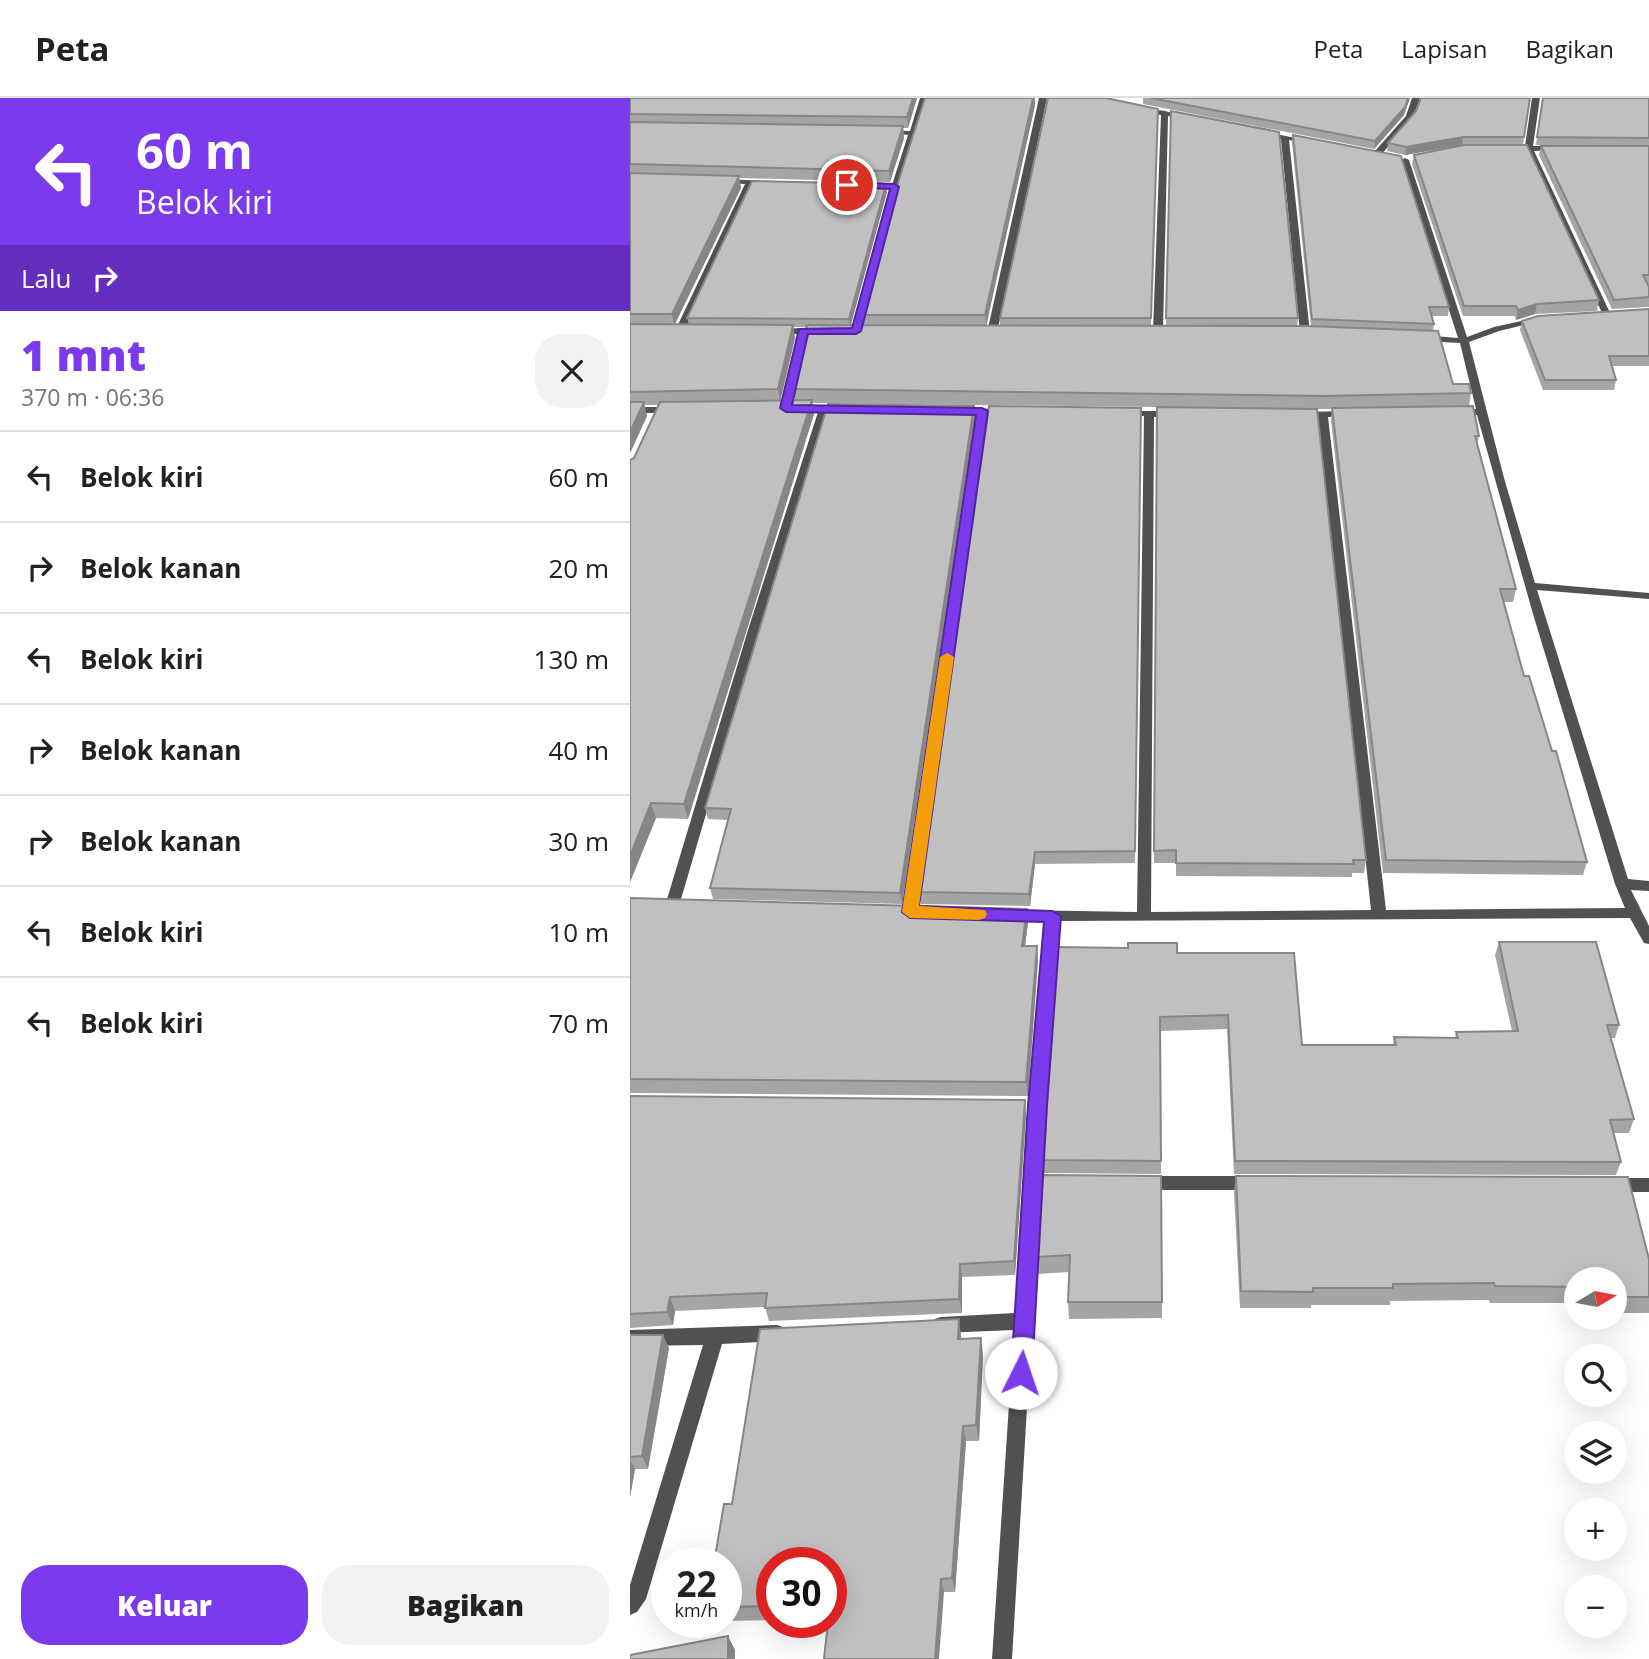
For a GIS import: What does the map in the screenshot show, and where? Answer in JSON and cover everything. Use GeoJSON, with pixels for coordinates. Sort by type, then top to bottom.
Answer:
{"type":"FeatureCollection","features":[{"type":"Feature","properties":{"kind":"street"},"geometry":{"type":"LineString","coordinates":[[856,331],[895,187],[924,98]]}},
{"type":"Feature","properties":{"kind":"street"},"geometry":{"type":"LineString","coordinates":[[992,333],[1043,98]]}},
{"type":"Feature","properties":{"kind":"street"},"geometry":{"type":"LineString","coordinates":[[1378,153],[1409,117],[1416,98]]}},
{"type":"Feature","properties":{"kind":"street"},"geometry":{"type":"LineString","coordinates":[[1536,98],[1529,148],[1601,315],[1621,314]]}},
{"type":"Feature","properties":{"kind":"street"},"geometry":{"type":"LineString","coordinates":[[1138,108],[1191,118]]}},
{"type":"Feature","properties":{"kind":"street"},"geometry":{"type":"LineString","coordinates":[[1158,331],[1165,113]]}},
{"type":"Feature","properties":{"kind":"street"},"geometry":{"type":"LineString","coordinates":[[871,132],[911,133]]}},
{"type":"Feature","properties":{"kind":"street"},"geometry":{"type":"LineString","coordinates":[[1258,132],[1325,144]]}},
{"type":"Feature","properties":{"kind":"street"},"geometry":{"type":"LineString","coordinates":[[1284,138],[1305,332]]}},
{"type":"Feature","properties":{"kind":"street"},"geometry":{"type":"LineString","coordinates":[[1503,149],[1569,149]]}},
{"type":"Feature","properties":{"kind":"street"},"geometry":{"type":"LineString","coordinates":[[1365,151],[1409,160],[1464,341],[1480,412],[1531,586],[1622,884],[1634,914],[1649,939]]}},
{"type":"Feature","properties":{"kind":"street"},"geometry":{"type":"LineString","coordinates":[[710,181],[776,183]]}},
{"type":"Feature","properties":{"kind":"street"},"geometry":{"type":"LineString","coordinates":[[679,333],[750,182]]}},
{"type":"Feature","properties":{"kind":"street"},"geometry":{"type":"LineString","coordinates":[[855,185],[895,187]]}},
{"type":"Feature","properties":{"kind":"street"},"geometry":{"type":"LineString","coordinates":[[1414,337],[1464,341],[1497,329],[1547,319]]}},
{"type":"Feature","properties":{"kind":"street"},"geometry":{"type":"LineString","coordinates":[[786,408],[803,331]]}},
{"type":"Feature","properties":{"kind":"street"},"geometry":{"type":"LineString","coordinates":[[762,332],[830,331]]}},
{"type":"Feature","properties":{"kind":"street"},"geometry":{"type":"LineString","coordinates":[[843,331],[870,331]]}},
{"type":"Feature","properties":{"kind":"street"},"geometry":{"type":"LineString","coordinates":[[1144,331],[1171,331]]}},
{"type":"Feature","properties":{"kind":"street"},"geometry":{"type":"LineString","coordinates":[[979,332],[1006,332]]}},
{"type":"Feature","properties":{"kind":"street"},"geometry":{"type":"LineString","coordinates":[[1291,332],[1317,333]]}},
{"type":"Feature","properties":{"kind":"street"},"geometry":{"type":"LineString","coordinates":[[665,333],[693,333]]}},
{"type":"Feature","properties":{"kind":"street"},"geometry":{"type":"LineString","coordinates":[[773,408],[863,410]]}},
{"type":"Feature","properties":{"kind":"street"},"geometry":{"type":"LineString","coordinates":[[630,410],[683,410]]}},
{"type":"Feature","properties":{"kind":"street"},"geometry":{"type":"LineString","coordinates":[[652,422],[657,410]]}},
{"type":"Feature","properties":{"kind":"street"},"geometry":{"type":"LineString","coordinates":[[673,906],[754,630],[824,410]]}},
{"type":"Feature","properties":{"kind":"street"},"geometry":{"type":"LineString","coordinates":[[943,411],[1024,412]]}},
{"type":"Feature","properties":{"kind":"street"},"geometry":{"type":"LineString","coordinates":[[910,912],[982,411]]}},
{"type":"Feature","properties":{"kind":"street"},"geometry":{"type":"LineString","coordinates":[[1441,412],[1480,412]]}},
{"type":"Feature","properties":{"kind":"street"},"geometry":{"type":"LineString","coordinates":[[1108,413],[1189,414]]}},
{"type":"Feature","properties":{"kind":"street"},"geometry":{"type":"LineString","coordinates":[[1144,917],[1149,414]]}},
{"type":"Feature","properties":{"kind":"street"},"geometry":{"type":"LineString","coordinates":[[1283,415],[1363,414]]}},
{"type":"Feature","properties":{"kind":"street"},"geometry":{"type":"LineString","coordinates":[[1323,415],[1379,915]]}},
{"type":"Feature","properties":{"kind":"street"},"geometry":{"type":"LineString","coordinates":[[1531,586],[1649,596]]}},
{"type":"Feature","properties":{"kind":"street"},"geometry":{"type":"LineString","coordinates":[[1622,884],[1649,886]]}},
{"type":"Feature","properties":{"kind":"street"},"geometry":{"type":"LineString","coordinates":[[988,915],[1144,917],[1634,914]]}},
{"type":"Feature","properties":{"kind":"street"},"geometry":{"type":"LineString","coordinates":[[1002,1659],[1025,1321],[1041,1183],[1031,1105],[1052,916]]}},
{"type":"Feature","properties":{"kind":"street"},"geometry":{"type":"LineString","coordinates":[[1132,1183],[1272,1183]]}},
{"type":"Feature","properties":{"kind":"street"},"geometry":{"type":"LineString","coordinates":[[1593,1185],[1649,1185]]}},
{"type":"Feature","properties":{"kind":"street"},"geometry":{"type":"LineString","coordinates":[[917,1326],[1025,1321]]}},
{"type":"Feature","properties":{"kind":"street"},"geometry":{"type":"LineString","coordinates":[[630,1338],[796,1332]]}},
{"type":"Feature","properties":{"kind":"street"},"geometry":{"type":"LineString","coordinates":[[630,1605],[636,1599],[715,1336]]}},
{"type":"Feature","properties":{"kind":"building"},"geometry":{"type":"Polygon","coordinates":[[[630,98],[913,98],[907,117],[630,114],[630,98]]]}},
{"type":"Feature","properties":{"kind":"building"},"geometry":{"type":"Polygon","coordinates":[[[925,98],[1033,98],[985,315],[863,315],[900,176],[925,98]]]}},
{"type":"Feature","properties":{"kind":"building"},"geometry":{"type":"Polygon","coordinates":[[[1048,98],[1106,98],[1158,109],[1151,318],[1000,318],[1048,98]]]}},
{"type":"Feature","properties":{"kind":"building"},"geometry":{"type":"Polygon","coordinates":[[[1151,98],[1408,98],[1405,107],[1375,141],[1151,98]]]}},
{"type":"Feature","properties":{"kind":"building"},"geometry":{"type":"Polygon","coordinates":[[[1421,98],[1530,98],[1524,137],[1463,137],[1406,147],[1388,143],[1416,111],[1421,98]]]}},
{"type":"Feature","properties":{"kind":"building"},"geometry":{"type":"Polygon","coordinates":[[[1543,98],[1649,98],[1649,138],[1537,137],[1543,98]]]}},
{"type":"Feature","properties":{"kind":"building"},"geometry":{"type":"Polygon","coordinates":[[[1171,111],[1279,132],[1298,318],[1166,318],[1171,111]]]}},
{"type":"Feature","properties":{"kind":"building"},"geometry":{"type":"Polygon","coordinates":[[[630,122],[903,126],[889,171],[630,164],[630,122]]]}},
{"type":"Feature","properties":{"kind":"building"},"geometry":{"type":"Polygon","coordinates":[[[1293,135],[1401,156],[1449,307],[1429,307],[1434,324],[1312,319],[1293,135]]]}},
{"type":"Feature","properties":{"kind":"building"},"geometry":{"type":"Polygon","coordinates":[[[1464,145],[1527,145],[1599,300],[1537,304],[1518,310],[1516,306],[1464,306],[1414,155],[1464,145]]]}},
{"type":"Feature","properties":{"kind":"building"},"geometry":{"type":"Polygon","coordinates":[[[1541,146],[1649,146],[1649,275],[1643,275],[1649,287],[1649,297],[1614,300],[1541,146]]]}},
{"type":"Feature","properties":{"kind":"building"},"geometry":{"type":"Polygon","coordinates":[[[630,173],[739,176],[672,314],[630,314],[630,173]]]}},
{"type":"Feature","properties":{"kind":"building"},"geometry":{"type":"Polygon","coordinates":[[[752,181],[886,184],[849,319],[687,318],[752,181]]]}},
{"type":"Feature","properties":{"kind":"building"},"geometry":{"type":"Polygon","coordinates":[[[1649,309],[1649,356],[1609,356],[1616,380],[1545,380],[1522,321],[1538,316],[1649,309]]]}},
{"type":"Feature","properties":{"kind":"building"},"geometry":{"type":"Polygon","coordinates":[[[630,324],[793,325],[778,389],[630,392],[630,324]]]}},
{"type":"Feature","properties":{"kind":"building"},"geometry":{"type":"Polygon","coordinates":[[[807,325],[1306,326],[1438,331],[1453,384],[1469,384],[1471,393],[1324,396],[793,389],[807,325]]]}},
{"type":"Feature","properties":{"kind":"building"},"geometry":{"type":"Polygon","coordinates":[[[812,400],[684,804],[651,803],[630,856],[630,460],[634,458],[660,402],[812,400]]]}},
{"type":"Feature","properties":{"kind":"building"},"geometry":{"type":"Polygon","coordinates":[[[630,402],[644,402],[630,432],[630,402]]]}},
{"type":"Feature","properties":{"kind":"building"},"geometry":{"type":"Polygon","coordinates":[[[828,404],[974,406],[900,893],[710,888],[731,809],[705,808],[828,404]]]}},
{"type":"Feature","properties":{"kind":"building"},"geometry":{"type":"Polygon","coordinates":[[[989,406],[1141,408],[1135,851],[1035,852],[1029,894],[919,892],[989,406]]]}},
{"type":"Feature","properties":{"kind":"building"},"geometry":{"type":"Polygon","coordinates":[[[1473,406],[1479,436],[1475,436],[1516,589],[1500,589],[1524,676],[1529,676],[1552,751],[1556,751],[1587,862],[1386,860],[1332,408],[1473,406]]]}},
{"type":"Feature","properties":{"kind":"building"},"geometry":{"type":"Polygon","coordinates":[[[1157,407],[1317,409],[1366,860],[1353,860],[1354,864],[1176,863],[1176,850],[1154,851],[1157,407]]]}},
{"type":"Feature","properties":{"kind":"building"},"geometry":{"type":"Polygon","coordinates":[[[630,898],[1027,909],[1022,946],[1037,946],[1026,1082],[630,1079],[630,898]]]}},
{"type":"Feature","properties":{"kind":"building"},"geometry":{"type":"Polygon","coordinates":[[[1499,942],[1596,942],[1619,1025],[1607,1025],[1634,1119],[1610,1120],[1621,1162],[1235,1161],[1228,1015],[1160,1017],[1161,1161],[1043,1160],[1058,947],[1128,948],[1128,943],[1177,943],[1177,953],[1294,953],[1302,1045],[1396,1045],[1394,1037],[1458,1038],[1456,1032],[1518,1031],[1499,942]]]}},
{"type":"Feature","properties":{"kind":"building"},"geometry":{"type":"Polygon","coordinates":[[[630,1096],[1025,1100],[1014,1261],[960,1264],[959,1299],[765,1308],[767,1293],[670,1297],[667,1312],[630,1314],[630,1096]]]}},
{"type":"Feature","properties":{"kind":"building"},"geometry":{"type":"Polygon","coordinates":[[[1041,1175],[1161,1176],[1162,1302],[1068,1302],[1070,1255],[1036,1257],[1041,1175]]]}},
{"type":"Feature","properties":{"kind":"building"},"geometry":{"type":"Polygon","coordinates":[[[1236,1176],[1628,1177],[1649,1259],[1649,1297],[1628,1297],[1628,1267],[1564,1267],[1564,1287],[1495,1286],[1494,1283],[1393,1284],[1393,1288],[1313,1288],[1313,1292],[1241,1291],[1236,1176]]]}},
{"type":"Feature","properties":{"kind":"building"},"geometry":{"type":"Polygon","coordinates":[[[959,1319],[958,1339],[981,1338],[976,1425],[963,1426],[952,1578],[941,1579],[935,1659],[824,1659],[826,1638],[847,1638],[847,1547],[756,1547],[756,1606],[742,1607],[742,1547],[717,1547],[724,1504],[732,1504],[760,1329],[959,1319]]]}},
{"type":"Feature","properties":{"kind":"building"},"geometry":{"type":"Polygon","coordinates":[[[630,1335],[663,1335],[642,1456],[630,1457],[630,1335]]]}},
{"type":"Feature","properties":{"kind":"building"},"geometry":{"type":"Polygon","coordinates":[[[728,1638],[728,1659],[630,1659],[630,1655],[728,1638]]]}},
{"type":"Feature","properties":{"kind":"slow traffic"},"geometry":{"type":"LineString","coordinates":[[947,657],[910,912],[979,914]]}},
{"type":"Feature","properties":{"kind":"route"},"geometry":{"type":"LineString","coordinates":[[847,185],[895,187],[856,331],[803,331],[786,408],[982,411],[910,912],[1052,916],[1037,1105],[1021,1373]]}}]}
